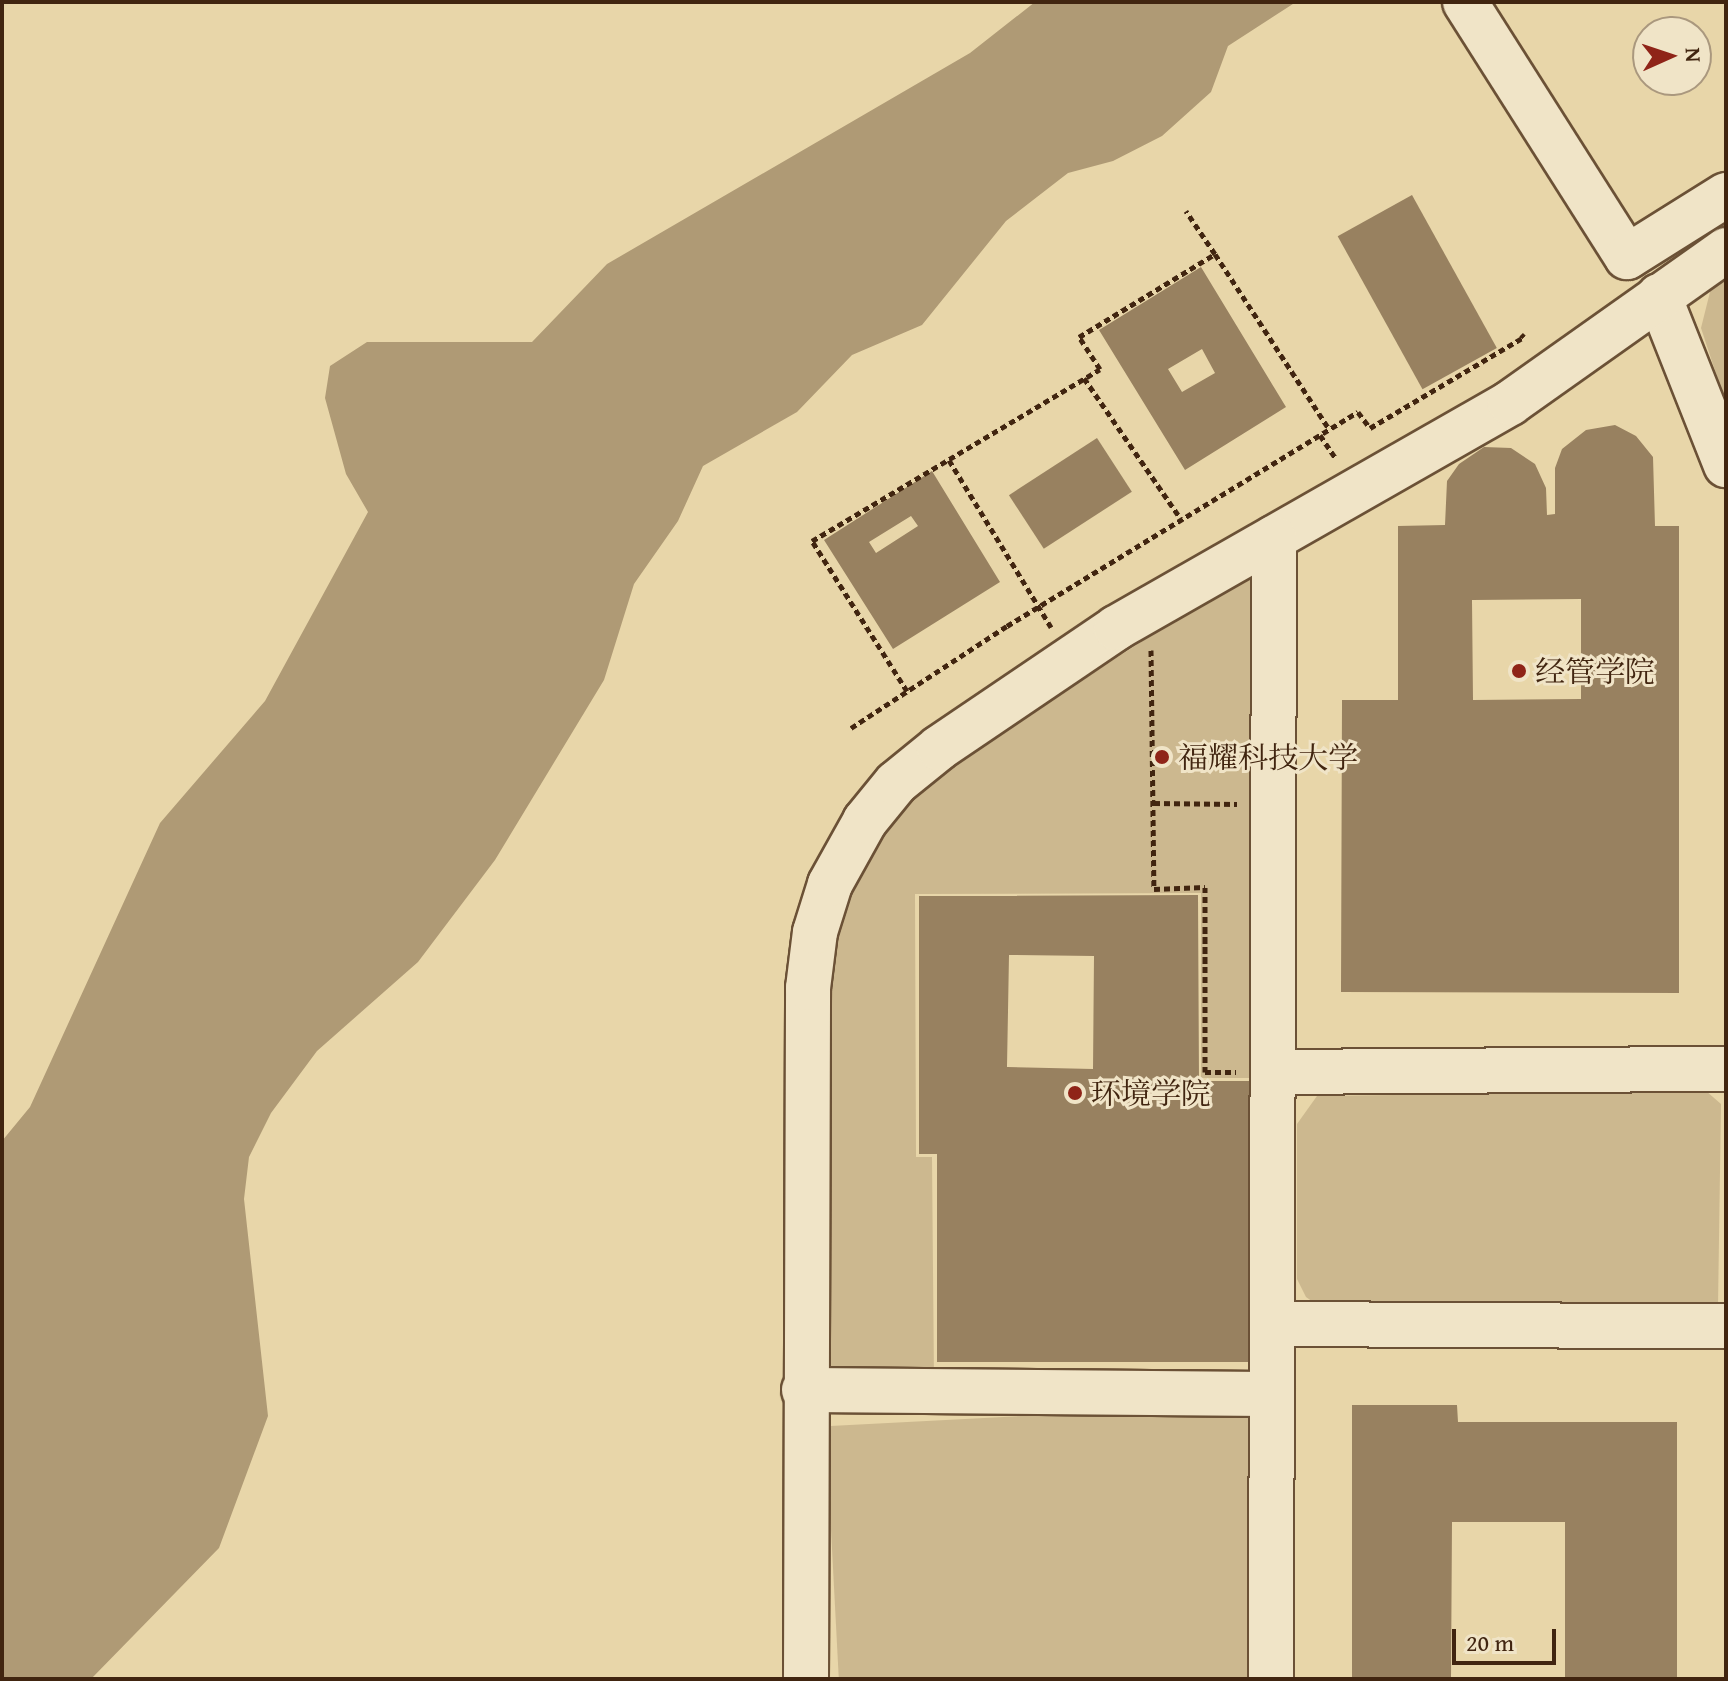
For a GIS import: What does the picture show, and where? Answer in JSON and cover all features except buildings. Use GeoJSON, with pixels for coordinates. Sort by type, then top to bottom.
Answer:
{"type":"FeatureCollection","features":[{"type":"Feature","properties":{"kind":"street"},"geometry":{"type":"LineString","coordinates":[[1465,2],[1627,257],[1726,195]]}},
{"type":"Feature","properties":{"kind":"street"},"geometry":{"type":"LineString","coordinates":[[806,1679],[804,1390],[808,988],[815,932],[830,884],[865,821],[896,783],[965,730],[1136,617],[1510,403],[1726,250]]}},
{"type":"Feature","properties":{"kind":"street"},"geometry":{"type":"LineString","coordinates":[[1659,296],[1726,465]]}},
{"type":"Feature","properties":{"kind":"street"},"geometry":{"type":"LineString","coordinates":[[1271,1679],[1274,538]]}},
{"type":"Feature","properties":{"kind":"street"},"geometry":{"type":"LineString","coordinates":[[1273,1072],[1726,1069]]}},
{"type":"Feature","properties":{"kind":"street"},"geometry":{"type":"LineString","coordinates":[[1272,1324],[1726,1326]]}},
{"type":"Feature","properties":{"kind":"street"},"geometry":{"type":"LineString","coordinates":[[804,1390],[1272,1394]]}},
{"type":"Feature","properties":{"kind":"path"},"geometry":{"type":"LineString","coordinates":[[1186,211],[1329,429]]}},
{"type":"Feature","properties":{"kind":"path"},"geometry":{"type":"LineString","coordinates":[[907,691],[812,541],[1100,369],[1079,337],[1215,254]]}},
{"type":"Feature","properties":{"kind":"path"},"geometry":{"type":"LineString","coordinates":[[851,728],[1038,607],[1329,429],[1358,412],[1370,428],[1524,337],[1521,334]]}},
{"type":"Feature","properties":{"kind":"path"},"geometry":{"type":"LineString","coordinates":[[1084,378],[1181,519]]}},
{"type":"Feature","properties":{"kind":"path"},"geometry":{"type":"LineString","coordinates":[[949,460],[1038,607]]}},
{"type":"Feature","properties":{"kind":"path"},"geometry":{"type":"LineString","coordinates":[[1136,617],[1154,656],[1154,889],[1205,887],[1205,1072],[1273,1072]]}},
{"type":"Feature","properties":{"kind":"path"},"geometry":{"type":"LineString","coordinates":[[1154,803],[1274,805]]}},
{"type":"Feature","properties":{"kind":"shaded area"},"geometry":{"type":"Polygon","coordinates":[[[1035,2],[1296,2],[1228,46],[1211,92],[1162,136],[1113,161],[1068,173],[1006,221],[922,325],[852,355],[797,412],[703,466],[678,521],[634,584],[604,680],[495,860],[418,962],[317,1051],[271,1113],[249,1157],[244,1199],[268,1416],[219,1548],[91,1679],[2,1679],[2,1141],[30,1107],[160,823],[265,701],[368,512],[346,474],[325,398],[330,366],[367,342],[532,342],[607,264],[970,53],[1035,2]]]}},
{"type":"Feature","properties":{"kind":"shaded area"},"geometry":{"type":"Polygon","coordinates":[[[1726,274],[1726,404],[1701,328],[1711,288],[1726,274]]]}},
{"type":"Feature","properties":{"kind":"shaded area"},"geometry":{"type":"Polygon","coordinates":[[[1244,575],[1258,576],[1265,1078],[1201,1078],[1201,893],[915,894],[916,1157],[932,1157],[934,1381],[829,1376],[823,1352],[828,993],[834,948],[857,879],[883,833],[930,779],[1244,575]]]}},
{"type":"Feature","properties":{"kind":"shaded area"},"geometry":{"type":"Polygon","coordinates":[[[1706,1091],[1721,1104],[1718,1306],[1320,1307],[1306,1297],[1297,1279],[1297,1124],[1317,1096],[1706,1091]]]}},
{"type":"Feature","properties":{"kind":"shaded area"},"geometry":{"type":"Polygon","coordinates":[[[1250,1404],[1264,1679],[839,1679],[826,1426],[1250,1404]]]}},
{"type":"Feature","properties":{"kind":"place","name":"经管学院"},"geometry":{"type":"Point","coordinates":[1519,671]}},
{"type":"Feature","properties":{"kind":"place","name":"福耀科技大学"},"geometry":{"type":"Point","coordinates":[1162,757]}},
{"type":"Feature","properties":{"kind":"place","name":"环境学院"},"geometry":{"type":"Point","coordinates":[1075,1093]}}]}
